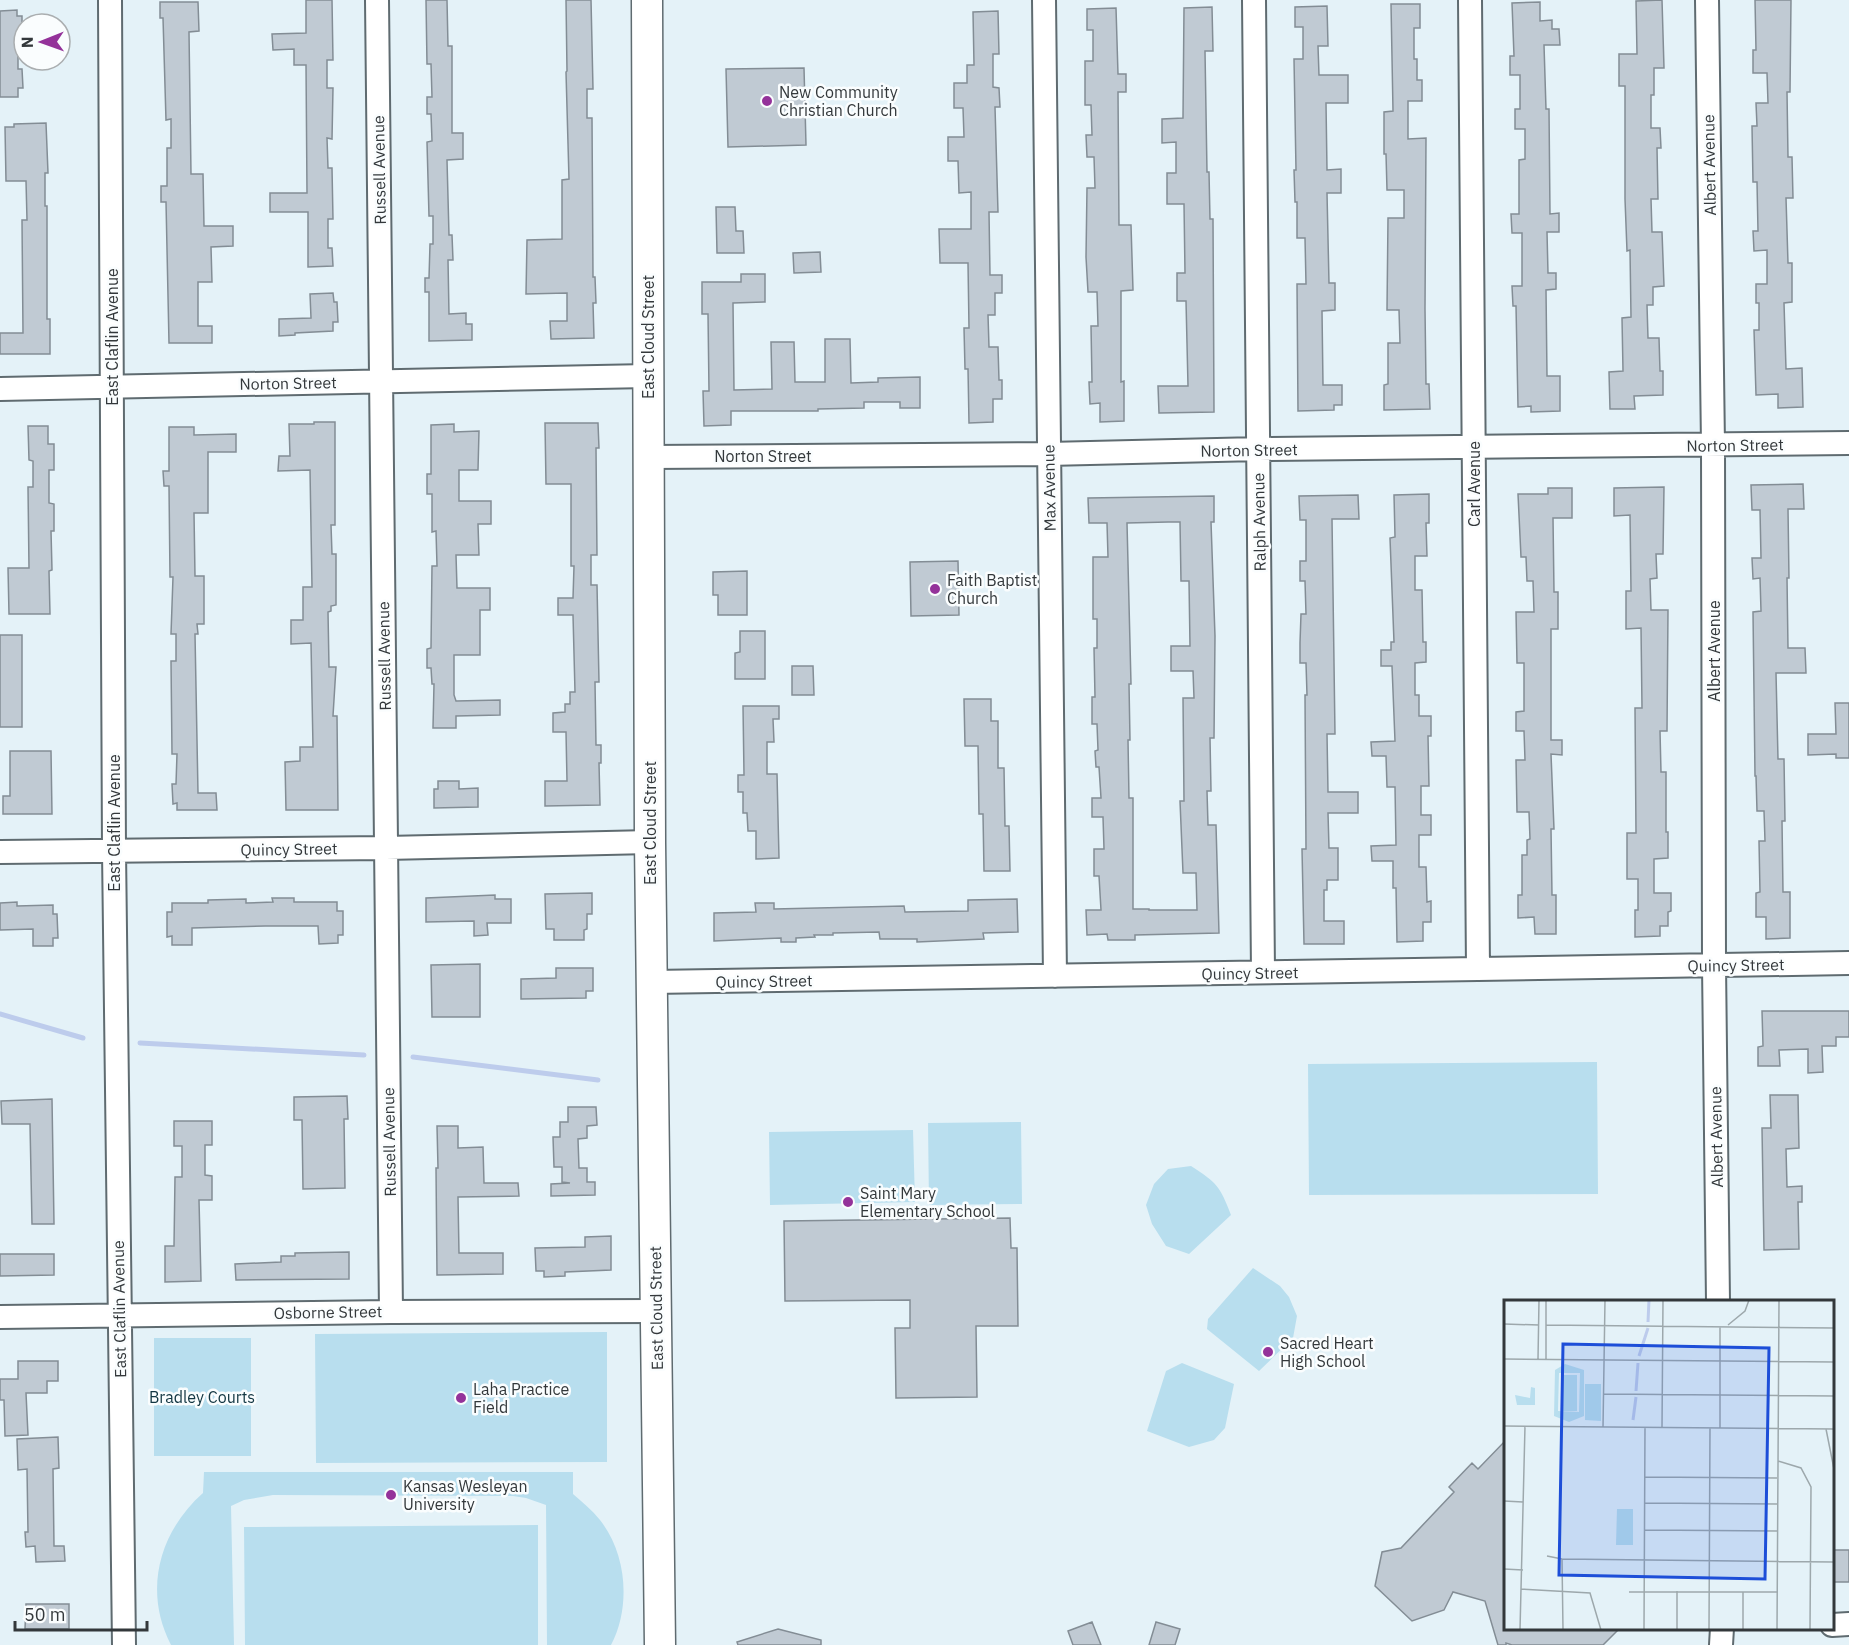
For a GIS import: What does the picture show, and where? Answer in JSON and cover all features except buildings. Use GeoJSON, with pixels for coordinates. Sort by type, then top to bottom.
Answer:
{"type":"FeatureCollection","features":[{"type":"Feature","properties":{"kind":"main road","name":"East Cloud Street"},"geometry":{"type":"LineString","coordinates":[[647,0],[650,842],[660,1645]]}},
{"type":"Feature","properties":{"kind":"street","name":"East Claflin Avenue"},"geometry":{"type":"LineString","coordinates":[[110,0],[114,851],[124,1645]]}},
{"type":"Feature","properties":{"kind":"street","name":"Russell Avenue"},"geometry":{"type":"LineString","coordinates":[[377,0],[391,1312]]}},
{"type":"Feature","properties":{"kind":"street","name":"Max Avenue"},"geometry":{"type":"LineString","coordinates":[[1044,0],[1055,976]]}},
{"type":"Feature","properties":{"kind":"street","name":"Ralph Avenue"},"geometry":{"type":"LineString","coordinates":[[1254,0],[1263,972]]}},
{"type":"Feature","properties":{"kind":"street","name":"Carl Avenue"},"geometry":{"type":"LineString","coordinates":[[1470,0],[1478,969]]}},
{"type":"Feature","properties":{"kind":"street","name":"Albert Avenue"},"geometry":{"type":"LineString","coordinates":[[1707,0],[1713,446],[1714,965],[1718,1300]]}},
{"type":"Feature","properties":{"kind":"street","name":"Norton Street"},"geometry":{"type":"LineString","coordinates":[[0,389],[648,376]]}},
{"type":"Feature","properties":{"kind":"street","name":"Norton Street"},"geometry":{"type":"LineString","coordinates":[[649,457],[1849,443]]}},
{"type":"Feature","properties":{"kind":"street","name":"Quincy Street"},"geometry":{"type":"LineString","coordinates":[[0,852],[386,848],[650,842]]}},
{"type":"Feature","properties":{"kind":"street","name":"Quincy Street"},"geometry":{"type":"LineString","coordinates":[[652,982],[1849,963]]}},
{"type":"Feature","properties":{"kind":"street","name":"Osborne Street"},"geometry":{"type":"LineString","coordinates":[[0,1317],[656,1311]]}},
{"type":"Feature","properties":{"kind":"green space"},"geometry":{"type":"Polygon","coordinates":[[[1597,1062],[1598,1194],[1309,1195],[1308,1064],[1597,1062]]]}},
{"type":"Feature","properties":{"kind":"green space"},"geometry":{"type":"Polygon","coordinates":[[[1021,1122],[1022,1204],[929,1205],[928,1123],[1021,1122]]]}},
{"type":"Feature","properties":{"kind":"green space"},"geometry":{"type":"Polygon","coordinates":[[[913,1130],[915,1202],[770,1205],[769,1132],[913,1130]]]}},
{"type":"Feature","properties":{"kind":"green space"},"geometry":{"type":"Polygon","coordinates":[[[1191,1166],[1217,1186],[1231,1215],[1189,1254],[1166,1246],[1152,1224],[1146,1205],[1154,1184],[1168,1169],[1191,1166]]]}},
{"type":"Feature","properties":{"kind":"green space"},"geometry":{"type":"Polygon","coordinates":[[[1253,1268],[1280,1286],[1289,1297],[1297,1316],[1293,1338],[1259,1371],[1207,1329],[1208,1319],[1253,1268]]]}},
{"type":"Feature","properties":{"kind":"green space","name":"Laha Practice Field"},"geometry":{"type":"Polygon","coordinates":[[[607,1332],[607,1462],[316,1463],[315,1334],[607,1332]]]}},
{"type":"Feature","properties":{"kind":"green space","name":"Bradley Courts"},"geometry":{"type":"Polygon","coordinates":[[[154,1338],[251,1338],[251,1456],[154,1456],[154,1338]]]}},
{"type":"Feature","properties":{"kind":"green space"},"geometry":{"type":"Polygon","coordinates":[[[1182,1363],[1234,1384],[1225,1428],[1214,1440],[1189,1447],[1147,1431],[1166,1371],[1182,1363]]]}},
{"type":"Feature","properties":{"kind":"green space"},"geometry":{"type":"Polygon","coordinates":[[[204,1472],[573,1472],[573,1494],[600,1520],[609,1534],[621,1564],[622,1614],[611,1645],[547,1645],[546,1505],[513,1496],[273,1495],[244,1500],[231,1506],[234,1645],[171,1645],[158,1604],[157,1583],[160,1563],[166,1544],[176,1526],[203,1493],[204,1472]]]}},
{"type":"Feature","properties":{"kind":"green space"},"geometry":{"type":"Polygon","coordinates":[[[538,1525],[538,1645],[245,1645],[244,1527],[538,1525]]]}},
{"type":"Feature","properties":{"kind":"waterway"},"geometry":{"type":"LineString","coordinates":[[0,1014],[83,1038]]}},
{"type":"Feature","properties":{"kind":"waterway"},"geometry":{"type":"LineString","coordinates":[[140,1043],[364,1055]]}},
{"type":"Feature","properties":{"kind":"waterway"},"geometry":{"type":"LineString","coordinates":[[413,1057],[598,1080]]}},
{"type":"Feature","properties":{"kind":"place","name":"New Community Christian Church"},"geometry":{"type":"Point","coordinates":[767,101]}},
{"type":"Feature","properties":{"kind":"place","name":"Faith Baptist Church"},"geometry":{"type":"Point","coordinates":[935,589]}},
{"type":"Feature","properties":{"kind":"place","name":"Saint Mary Elementary School"},"geometry":{"type":"Point","coordinates":[848,1202]}},
{"type":"Feature","properties":{"kind":"place","name":"Sacred Heart High School"},"geometry":{"type":"Point","coordinates":[1268,1352]}},
{"type":"Feature","properties":{"kind":"place","name":"Laha Practice Field"},"geometry":{"type":"Point","coordinates":[461,1398]}},
{"type":"Feature","properties":{"kind":"place","name":"Kansas Wesleyan University"},"geometry":{"type":"Point","coordinates":[391,1495]}}]}
